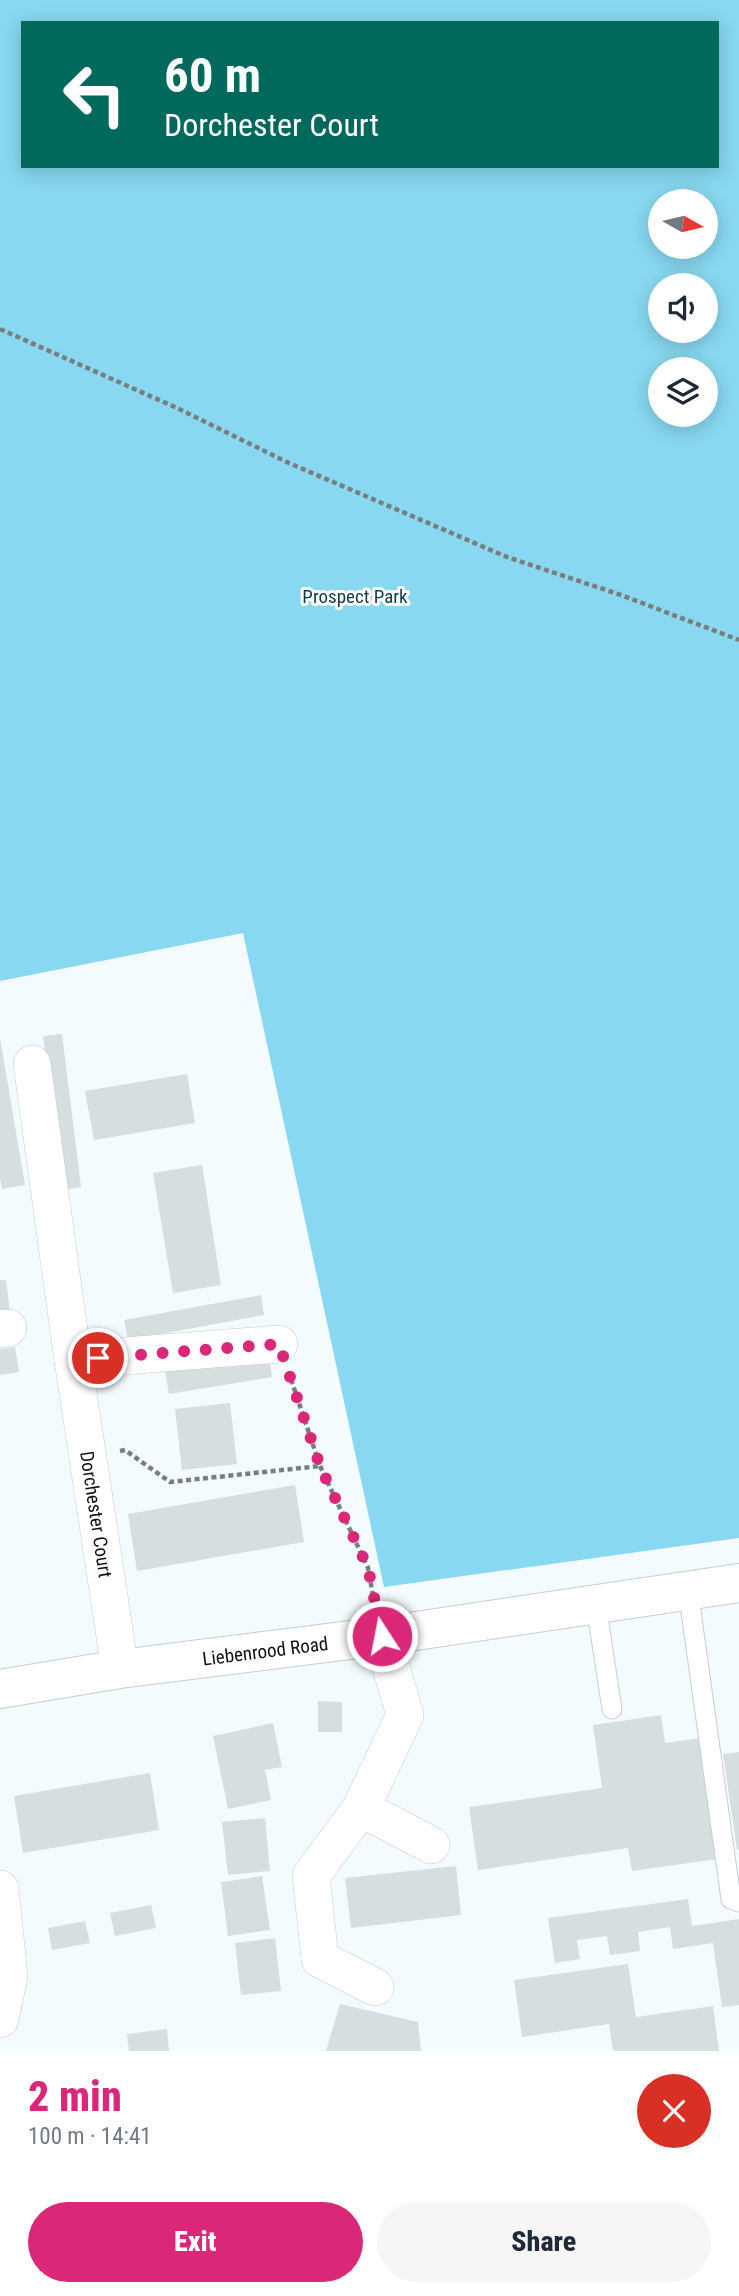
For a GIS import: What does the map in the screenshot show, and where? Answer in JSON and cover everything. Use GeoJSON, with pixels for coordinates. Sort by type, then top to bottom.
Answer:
{"type":"FeatureCollection","features":[{"type":"Feature","properties":{"kind":"street","name":"Dorchester Court"},"geometry":{"type":"LineString","coordinates":[[32,1064],[120,1669]]}},
{"type":"Feature","properties":{"kind":"street"},"geometry":{"type":"LineString","coordinates":[[73,1360],[279,1344]]}},
{"type":"Feature","properties":{"kind":"street","name":"Liebenrood Road"},"geometry":{"type":"LineString","coordinates":[[0,1689],[120,1669],[382,1636],[739,1583]]}},
{"type":"Feature","properties":{"kind":"street"},"geometry":{"type":"LineString","coordinates":[[375,1987],[320,1959],[311,1876],[361,1808],[405,1715],[382,1636]]}},
{"type":"Feature","properties":{"kind":"street"},"geometry":{"type":"LineString","coordinates":[[361,1808],[431,1845]]}},
{"type":"Feature","properties":{"kind":"street"},"geometry":{"type":"LineString","coordinates":[[0,1889],[9,1976],[0,2020]]}},
{"type":"Feature","properties":{"kind":"lane"},"geometry":{"type":"LineString","coordinates":[[688,1590],[731,1899],[739,1902]]}},
{"type":"Feature","properties":{"kind":"lane"},"geometry":{"type":"LineString","coordinates":[[596,1605],[612,1709]]}},
{"type":"Feature","properties":{"kind":"path"},"geometry":{"type":"LineString","coordinates":[[0,329],[177,408],[289,463],[507,557],[621,595],[739,640]]}},
{"type":"Feature","properties":{"kind":"path"},"geometry":{"type":"LineString","coordinates":[[279,1344],[320,1466],[368,1568],[382,1636]]}},
{"type":"Feature","properties":{"kind":"path"},"geometry":{"type":"LineString","coordinates":[[88,1456],[125,1450],[170,1482],[320,1466]]}},
{"type":"Feature","properties":{"kind":"green space","name":"Prospect Park"},"geometry":{"type":"Polygon","coordinates":[[[0,0],[739,0],[739,1538],[384,1587],[243,933],[0,981],[0,0]]]}},
{"type":"Feature","properties":{"kind":"building"},"geometry":{"type":"Polygon","coordinates":[[[62,1034],[81,1187],[62,1190],[43,1036],[62,1034]]]}},
{"type":"Feature","properties":{"kind":"building"},"geometry":{"type":"Polygon","coordinates":[[[0,1038],[25,1185],[2,1189],[0,1178],[0,1038]]]}},
{"type":"Feature","properties":{"kind":"building"},"geometry":{"type":"Polygon","coordinates":[[[187,1074],[195,1123],[94,1140],[85,1091],[187,1074]]]}},
{"type":"Feature","properties":{"kind":"building"},"geometry":{"type":"Polygon","coordinates":[[[202,1165],[221,1285],[173,1293],[153,1173],[202,1165]]]}},
{"type":"Feature","properties":{"kind":"building"},"geometry":{"type":"Polygon","coordinates":[[[0,1280],[6,1280],[10,1311],[0,1313],[0,1280]]]}},
{"type":"Feature","properties":{"kind":"building"},"geometry":{"type":"Polygon","coordinates":[[[261,1295],[264,1315],[128,1340],[124,1320],[261,1295]]]}},
{"type":"Feature","properties":{"kind":"building"},"geometry":{"type":"Polygon","coordinates":[[[15,1347],[19,1372],[0,1375],[0,1349],[15,1347]]]}},
{"type":"Feature","properties":{"kind":"building"},"geometry":{"type":"Polygon","coordinates":[[[269,1355],[272,1377],[169,1394],[165,1371],[269,1355]]]}},
{"type":"Feature","properties":{"kind":"building"},"geometry":{"type":"Polygon","coordinates":[[[230,1403],[237,1464],[182,1470],[175,1409],[230,1403]]]}},
{"type":"Feature","properties":{"kind":"building"},"geometry":{"type":"Polygon","coordinates":[[[295,1485],[304,1542],[137,1571],[128,1514],[295,1485]]]}},
{"type":"Feature","properties":{"kind":"building"},"geometry":{"type":"Polygon","coordinates":[[[318,1701],[342,1702],[342,1732],[318,1732],[318,1701]]]}},
{"type":"Feature","properties":{"kind":"building"},"geometry":{"type":"Polygon","coordinates":[[[661,1715],[665,1743],[700,1738],[718,1859],[632,1871],[628,1848],[478,1870],[469,1807],[602,1788],[593,1725],[661,1715]]]}},
{"type":"Feature","properties":{"kind":"building"},"geometry":{"type":"Polygon","coordinates":[[[273,1723],[282,1767],[265,1770],[271,1800],[228,1809],[213,1736],[273,1723]]]}},
{"type":"Feature","properties":{"kind":"building"},"geometry":{"type":"Polygon","coordinates":[[[739,1752],[739,1850],[737,1850],[723,1754],[739,1752]]]}},
{"type":"Feature","properties":{"kind":"building"},"geometry":{"type":"Polygon","coordinates":[[[150,1773],[159,1830],[23,1853],[14,1796],[150,1773]]]}},
{"type":"Feature","properties":{"kind":"building"},"geometry":{"type":"Polygon","coordinates":[[[265,1818],[270,1871],[228,1875],[222,1822],[265,1818]]]}},
{"type":"Feature","properties":{"kind":"building"},"geometry":{"type":"Polygon","coordinates":[[[456,1866],[461,1915],[351,1928],[345,1878],[456,1866]]]}},
{"type":"Feature","properties":{"kind":"building"},"geometry":{"type":"Polygon","coordinates":[[[262,1876],[270,1930],[228,1936],[221,1882],[262,1876]]]}},
{"type":"Feature","properties":{"kind":"building"},"geometry":{"type":"Polygon","coordinates":[[[688,1899],[692,1926],[739,1919],[739,2005],[722,2007],[713,1943],[673,1949],[670,1927],[638,1932],[640,1951],[610,1955],[607,1936],[577,1940],[580,1959],[555,1963],[548,1918],[688,1899]]]}},
{"type":"Feature","properties":{"kind":"building"},"geometry":{"type":"Polygon","coordinates":[[[151,1905],[156,1928],[115,1936],[110,1913],[151,1905]]]}},
{"type":"Feature","properties":{"kind":"building"},"geometry":{"type":"Polygon","coordinates":[[[85,1921],[90,1943],[52,1950],[48,1928],[85,1921]]]}},
{"type":"Feature","properties":{"kind":"building"},"geometry":{"type":"Polygon","coordinates":[[[275,1938],[281,1991],[241,1995],[235,1943],[275,1938]]]}},
{"type":"Feature","properties":{"kind":"building"},"geometry":{"type":"Polygon","coordinates":[[[628,1964],[636,2017],[713,2006],[719,2051],[613,2051],[609,2024],[522,2037],[514,1980],[628,1964]]]}},
{"type":"Feature","properties":{"kind":"building"},"geometry":{"type":"Polygon","coordinates":[[[340,2004],[418,2022],[421,2051],[326,2051],[340,2004]]]}},
{"type":"Feature","properties":{"kind":"building"},"geometry":{"type":"Polygon","coordinates":[[[167,2029],[169,2051],[129,2051],[127,2034],[167,2029]]]}},
{"type":"Feature","properties":{"kind":"route"},"geometry":{"type":"LineString","coordinates":[[98,1358],[279,1344],[320,1466],[368,1568],[382,1636]]}}]}
